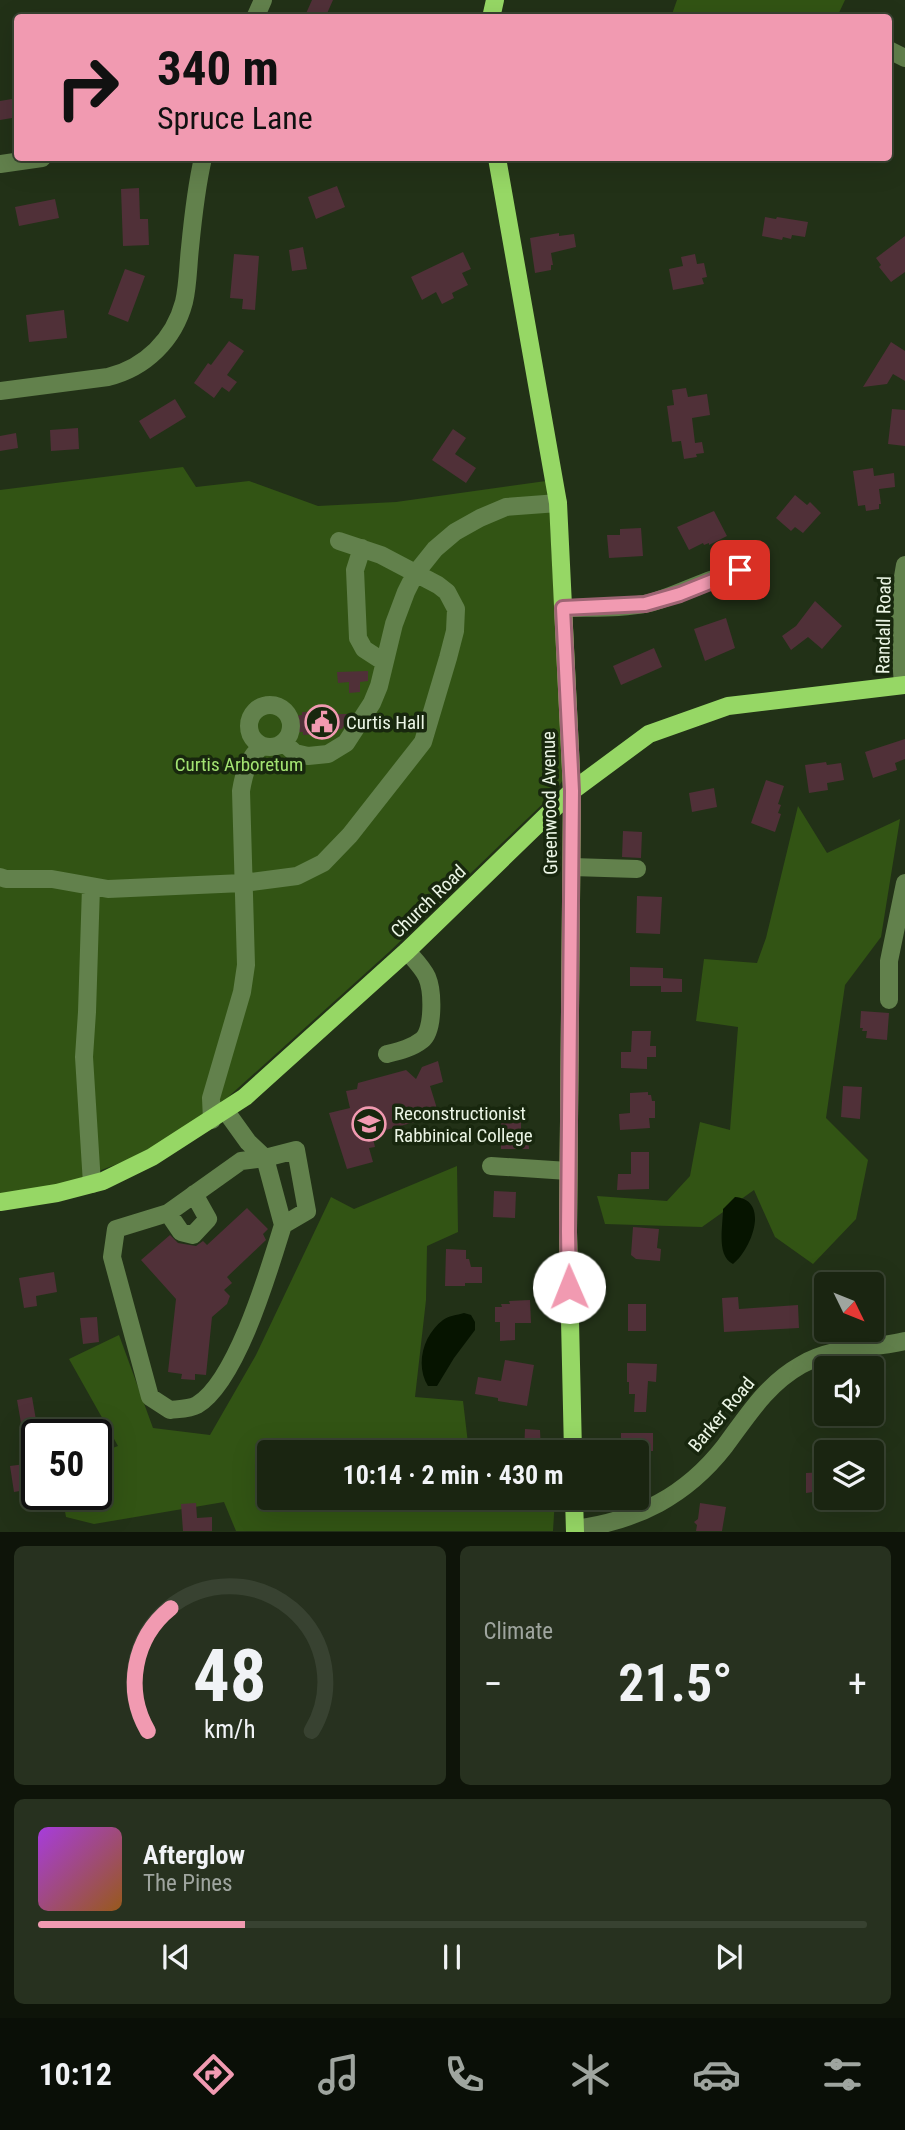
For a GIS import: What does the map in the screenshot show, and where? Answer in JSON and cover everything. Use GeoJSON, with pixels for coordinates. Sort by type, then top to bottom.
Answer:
{"type":"FeatureCollection","features":[{"type":"Feature","properties":{"kind":"main road","name":"Greenwood Avenue"},"geometry":{"type":"LineString","coordinates":[[497,161],[558,503],[572,791],[568,1232],[573,1440]]}},
{"type":"Feature","properties":{"kind":"main road","name":"Church Road"},"geometry":{"type":"LineString","coordinates":[[0,1202],[57,1193],[103,1181],[152,1157],[245,1097],[407,951],[572,791],[649,734],[728,706],[904,685]]}},
{"type":"Feature","properties":{"kind":"main road"},"geometry":{"type":"LineString","coordinates":[[574,1510],[575,1530]]}},
{"type":"Feature","properties":{"kind":"street"},"geometry":{"type":"LineString","coordinates":[[0,164],[21,161]]}},
{"type":"Feature","properties":{"kind":"street"},"geometry":{"type":"LineString","coordinates":[[0,391],[122,374],[144,362],[162,345],[174,327],[185,299],[196,187],[201,161]]}},
{"type":"Feature","properties":{"kind":"street"},"geometry":{"type":"LineString","coordinates":[[284,743],[295,753],[308,756],[328,754],[346,743],[372,703],[379,686],[394,624],[415,574],[435,549],[455,532],[506,507],[558,503]]}},
{"type":"Feature","properties":{"kind":"street"},"geometry":{"type":"LineString","coordinates":[[0,877],[52,879],[108,889],[243,883],[298,876],[323,863],[350,835],[423,741],[455,631],[456,610],[447,592],[381,555],[339,541]]}},
{"type":"Feature","properties":{"kind":"street"},"geometry":{"type":"LineString","coordinates":[[362,548],[355,570],[358,638],[364,649],[384,662]]}},
{"type":"Feature","properties":{"kind":"street","name":"Randall Road"},"geometry":{"type":"LineString","coordinates":[[904,685],[900,624],[901,586],[905,565]]}},
{"type":"Feature","properties":{"kind":"street"},"geometry":{"type":"LineString","coordinates":[[563,608],[645,604],[680,594],[730,573],[746,569],[757,571]]}},
{"type":"Feature","properties":{"kind":"street"},"geometry":{"type":"LineString","coordinates":[[267,705],[281,708],[290,718],[291,731],[284,743],[274,747],[262,746],[252,737],[249,724],[255,712],[267,705]]}},
{"type":"Feature","properties":{"kind":"street"},"geometry":{"type":"LineString","coordinates":[[262,746],[249,762],[241,791],[246,965],[242,992],[211,1098],[219,1115],[265,1158],[283,1225],[234,1361],[215,1389],[195,1406],[170,1410],[150,1397],[112,1258],[116,1229],[168,1213],[241,1161],[265,1158],[296,1150],[307,1211],[283,1225]]}},
{"type":"Feature","properties":{"kind":"street"},"geometry":{"type":"LineString","coordinates":[[572,867],[637,869]]}},
{"type":"Feature","properties":{"kind":"street"},"geometry":{"type":"LineString","coordinates":[[894,991],[889,961],[905,883]]}},
{"type":"Feature","properties":{"kind":"street"},"geometry":{"type":"LineString","coordinates":[[91,887],[84,1057],[92,1184]]}},
{"type":"Feature","properties":{"kind":"street"},"geometry":{"type":"LineString","coordinates":[[387,1054],[409,1048],[425,1038],[430,1029],[431,990],[426,975],[407,951]]}},
{"type":"Feature","properties":{"kind":"street"},"geometry":{"type":"LineString","coordinates":[[491,1166],[568,1171]]}},
{"type":"Feature","properties":{"kind":"street"},"geometry":{"type":"LineString","coordinates":[[168,1213],[181,1231],[193,1235],[208,1219],[194,1194]]}},
{"type":"Feature","properties":{"kind":"street","name":"Barker Road"},"geometry":{"type":"LineString","coordinates":[[575,1530],[630,1517],[663,1502],[723,1448],[773,1385],[801,1365],[842,1349],[905,1341]]}},
{"type":"Feature","properties":{"kind":"green space"},"geometry":{"type":"Polygon","coordinates":[[[677,0],[845,0],[838,14],[672,14],[677,0]]]}},
{"type":"Feature","properties":{"kind":"green space","name":"Curtis Arboretum"},"geometry":{"type":"Polygon","coordinates":[[[183,467],[196,487],[249,481],[318,506],[396,502],[546,481],[564,778],[556,791],[389,952],[227,1098],[141,1155],[67,1183],[0,1194],[0,490],[183,467]]]}},
{"type":"Feature","properties":{"kind":"green space"},"geometry":{"type":"Polygon","coordinates":[[[798,806],[827,853],[900,819],[881,937],[845,985],[826,1118],[868,1160],[856,1219],[813,1264],[775,1237],[754,1190],[702,1227],[605,1224],[597,1196],[667,1201],[690,1176],[700,1122],[730,1130],[738,1027],[696,1021],[704,959],[757,963],[766,938],[798,806]]]}},
{"type":"Feature","properties":{"kind":"green space"},"geometry":{"type":"Polygon","coordinates":[[[457,1166],[458,1232],[427,1246],[426,1300],[415,1397],[463,1401],[468,1440],[257,1440],[257,1510],[554,1510],[553,1531],[236,1531],[224,1502],[94,1524],[66,1517],[65,1510],[112,1510],[112,1448],[118,1446],[112,1435],[112,1419],[103,1419],[69,1359],[119,1335],[153,1428],[210,1435],[256,1355],[331,1197],[354,1209],[457,1166]]]}},
{"type":"Feature","properties":{"kind":"shaded area"},"geometry":{"type":"Polygon","coordinates":[[[735,1197],[746,1200],[755,1216],[746,1248],[733,1264],[724,1254],[722,1232],[723,1209],[735,1197]]]}},
{"type":"Feature","properties":{"kind":"shaded area"},"geometry":{"type":"Polygon","coordinates":[[[464,1313],[471,1315],[475,1330],[437,1386],[428,1386],[422,1369],[426,1342],[443,1320],[464,1313]]]}},
{"type":"Feature","properties":{"kind":"building"},"geometry":{"type":"Polygon","coordinates":[[[312,0],[333,0],[327,14],[306,14],[312,0]]]}},
{"type":"Feature","properties":{"kind":"building"},"geometry":{"type":"Polygon","coordinates":[[[14,99],[14,118],[0,120],[0,101],[14,99]]]}},
{"type":"Feature","properties":{"kind":"building"},"geometry":{"type":"Polygon","coordinates":[[[337,186],[345,207],[316,219],[308,197],[337,186]]]}},
{"type":"Feature","properties":{"kind":"building"},"geometry":{"type":"Polygon","coordinates":[[[139,188],[140,219],[148,219],[149,245],[123,246],[121,189],[139,188]]]}},
{"type":"Feature","properties":{"kind":"building"},"geometry":{"type":"Polygon","coordinates":[[[55,199],[59,218],[19,226],[15,207],[55,199]]]}},
{"type":"Feature","properties":{"kind":"building"},"geometry":{"type":"Polygon","coordinates":[[[765,217],[808,222],[805,237],[792,235],[791,239],[783,237],[782,240],[762,236],[765,217]]]}},
{"type":"Feature","properties":{"kind":"building"},"geometry":{"type":"Polygon","coordinates":[[[559,233],[559,236],[574,234],[576,247],[551,253],[551,270],[535,273],[530,238],[559,233]]]}},
{"type":"Feature","properties":{"kind":"building"},"geometry":{"type":"Polygon","coordinates":[[[905,236],[905,272],[891,282],[879,267],[881,265],[876,258],[905,236]]]}},
{"type":"Feature","properties":{"kind":"building"},"geometry":{"type":"Polygon","coordinates":[[[303,247],[307,269],[292,271],[289,250],[303,247]]]}},
{"type":"Feature","properties":{"kind":"building"},"geometry":{"type":"Polygon","coordinates":[[[463,252],[471,269],[462,273],[468,285],[452,293],[454,298],[442,304],[436,292],[422,300],[411,277],[463,252]]]}},
{"type":"Feature","properties":{"kind":"building"},"geometry":{"type":"Polygon","coordinates":[[[234,254],[259,256],[255,310],[242,309],[243,299],[230,298],[234,254]]]}},
{"type":"Feature","properties":{"kind":"building"},"geometry":{"type":"Polygon","coordinates":[[[695,254],[697,264],[704,263],[707,277],[702,278],[704,284],[673,290],[669,269],[683,266],[681,257],[695,254]]]}},
{"type":"Feature","properties":{"kind":"building"},"geometry":{"type":"Polygon","coordinates":[[[125,269],[145,276],[128,322],[108,314],[125,269]]]}},
{"type":"Feature","properties":{"kind":"building"},"geometry":{"type":"Polygon","coordinates":[[[64,310],[67,338],[29,342],[26,315],[64,310]]]}},
{"type":"Feature","properties":{"kind":"building"},"geometry":{"type":"Polygon","coordinates":[[[229,341],[244,351],[227,375],[237,382],[229,392],[222,387],[214,398],[194,383],[229,341]]]}},
{"type":"Feature","properties":{"kind":"building"},"geometry":{"type":"Polygon","coordinates":[[[891,342],[905,351],[905,381],[893,374],[887,384],[863,387],[891,342]]]}},
{"type":"Feature","properties":{"kind":"building"},"geometry":{"type":"Polygon","coordinates":[[[686,388],[688,397],[707,394],[710,415],[692,418],[695,443],[702,442],[704,453],[684,459],[681,441],[672,442],[667,406],[674,405],[672,390],[686,388]]]}},
{"type":"Feature","properties":{"kind":"building"},"geometry":{"type":"Polygon","coordinates":[[[175,399],[186,417],[150,439],[139,421],[175,399]]]}},
{"type":"Feature","properties":{"kind":"building"},"geometry":{"type":"Polygon","coordinates":[[[892,409],[905,410],[905,446],[888,444],[892,409]]]}},
{"type":"Feature","properties":{"kind":"building"},"geometry":{"type":"Polygon","coordinates":[[[78,428],[79,449],[51,451],[50,430],[78,428]]]}},
{"type":"Feature","properties":{"kind":"building"},"geometry":{"type":"Polygon","coordinates":[[[453,429],[466,438],[455,454],[476,468],[466,483],[432,460],[453,429]]]}},
{"type":"Feature","properties":{"kind":"building"},"geometry":{"type":"Polygon","coordinates":[[[16,433],[18,448],[0,451],[0,436],[16,433]]]}},
{"type":"Feature","properties":{"kind":"building"},"geometry":{"type":"Polygon","coordinates":[[[873,468],[874,476],[894,473],[895,487],[879,489],[879,509],[866,511],[865,505],[858,506],[853,471],[873,468]]]}},
{"type":"Feature","properties":{"kind":"building"},"geometry":{"type":"Polygon","coordinates":[[[795,495],[807,505],[810,502],[821,513],[803,533],[795,527],[791,531],[776,518],[795,495]]]}},
{"type":"Feature","properties":{"kind":"building"},"geometry":{"type":"Polygon","coordinates":[[[714,511],[727,536],[709,545],[703,543],[689,550],[677,527],[714,511]]]}},
{"type":"Feature","properties":{"kind":"building"},"geometry":{"type":"Polygon","coordinates":[[[641,528],[643,556],[609,558],[607,535],[620,535],[620,529],[641,528]]]}},
{"type":"Feature","properties":{"kind":"building"},"geometry":{"type":"Polygon","coordinates":[[[815,601],[842,626],[822,649],[808,637],[791,650],[782,636],[796,626],[815,601]]]}},
{"type":"Feature","properties":{"kind":"building"},"geometry":{"type":"Polygon","coordinates":[[[726,618],[735,648],[705,661],[694,629],[726,618]]]}},
{"type":"Feature","properties":{"kind":"building"},"geometry":{"type":"Polygon","coordinates":[[[654,648],[662,667],[621,685],[613,666],[654,648]]]}},
{"type":"Feature","properties":{"kind":"building"},"geometry":{"type":"Polygon","coordinates":[[[368,671],[368,681],[360,682],[360,692],[349,693],[349,682],[338,683],[337,672],[368,671]]]}},
{"type":"Feature","properties":{"kind":"building","name":"Curtis Hall"},"geometry":{"type":"Polygon","coordinates":[[[335,711],[335,714],[348,714],[342,729],[336,729],[336,733],[303,735],[303,732],[296,732],[295,716],[302,715],[302,712],[335,711]]]}},
{"type":"Feature","properties":{"kind":"building"},"geometry":{"type":"Polygon","coordinates":[[[905,739],[905,759],[895,763],[897,770],[873,778],[865,752],[905,739]]]}},
{"type":"Feature","properties":{"kind":"building"},"geometry":{"type":"Polygon","coordinates":[[[826,762],[827,765],[841,763],[844,780],[827,783],[828,790],[809,793],[805,765],[826,762]]]}},
{"type":"Feature","properties":{"kind":"building"},"geometry":{"type":"Polygon","coordinates":[[[766,780],[784,786],[778,804],[781,805],[778,813],[781,814],[775,832],[751,823],[766,780]]]}},
{"type":"Feature","properties":{"kind":"building"},"geometry":{"type":"Polygon","coordinates":[[[714,788],[717,807],[692,812],[689,793],[714,788]]]}},
{"type":"Feature","properties":{"kind":"building"},"geometry":{"type":"Polygon","coordinates":[[[623,831],[642,832],[641,858],[622,857],[623,831]]]}},
{"type":"Feature","properties":{"kind":"building"},"geometry":{"type":"Polygon","coordinates":[[[637,896],[662,897],[660,934],[636,933],[637,896]]]}},
{"type":"Feature","properties":{"kind":"building"},"geometry":{"type":"Polygon","coordinates":[[[630,967],[663,968],[663,978],[682,979],[682,992],[661,992],[661,986],[630,986],[630,967]]]}},
{"type":"Feature","properties":{"kind":"building"},"geometry":{"type":"Polygon","coordinates":[[[861,1011],[889,1013],[887,1040],[866,1038],[867,1031],[860,1028],[861,1011]]]}},
{"type":"Feature","properties":{"kind":"building"},"geometry":{"type":"Polygon","coordinates":[[[632,1031],[651,1031],[650,1046],[656,1046],[656,1057],[647,1057],[647,1069],[621,1068],[621,1052],[631,1052],[632,1031]]]}},
{"type":"Feature","properties":{"kind":"building","name":"Reconstructionist Rabbinical College"},"geometry":{"type":"Polygon","coordinates":[[[438,1061],[443,1082],[430,1086],[439,1115],[372,1134],[375,1147],[369,1148],[373,1162],[347,1169],[329,1113],[350,1108],[346,1091],[357,1089],[358,1083],[406,1070],[416,1079],[422,1067],[438,1061]]]}},
{"type":"Feature","properties":{"kind":"building"},"geometry":{"type":"Polygon","coordinates":[[[843,1086],[862,1087],[860,1119],[841,1117],[843,1086]]]}},
{"type":"Feature","properties":{"kind":"building"},"geometry":{"type":"Polygon","coordinates":[[[648,1092],[652,1101],[655,1101],[655,1118],[649,1118],[650,1128],[620,1130],[619,1114],[630,1113],[630,1093],[648,1092]]]}},
{"type":"Feature","properties":{"kind":"building"},"geometry":{"type":"Polygon","coordinates":[[[501,1115],[521,1115],[521,1130],[528,1130],[529,1149],[501,1149],[501,1115]]]}},
{"type":"Feature","properties":{"kind":"building"},"geometry":{"type":"Polygon","coordinates":[[[631,1152],[649,1152],[649,1189],[617,1190],[618,1174],[631,1174],[631,1152]]]}},
{"type":"Feature","properties":{"kind":"building"},"geometry":{"type":"Polygon","coordinates":[[[494,1191],[516,1192],[515,1218],[493,1217],[494,1191]]]}},
{"type":"Feature","properties":{"kind":"building"},"geometry":{"type":"Polygon","coordinates":[[[247,1208],[268,1229],[263,1234],[266,1240],[227,1277],[232,1283],[224,1290],[230,1296],[227,1304],[212,1317],[206,1375],[195,1374],[195,1380],[181,1379],[182,1374],[168,1372],[176,1299],[141,1260],[170,1235],[178,1243],[196,1246],[203,1241],[207,1245],[247,1208]]]}},
{"type":"Feature","properties":{"kind":"building"},"geometry":{"type":"Polygon","coordinates":[[[633,1227],[659,1229],[657,1248],[661,1249],[660,1261],[636,1259],[631,1255],[633,1227]]]}},
{"type":"Feature","properties":{"kind":"building"},"geometry":{"type":"Polygon","coordinates":[[[446,1249],[466,1250],[466,1259],[469,1259],[471,1267],[482,1267],[482,1283],[445,1286],[446,1249]]]}},
{"type":"Feature","properties":{"kind":"building"},"geometry":{"type":"Polygon","coordinates":[[[54,1272],[57,1292],[36,1296],[37,1306],[24,1308],[19,1278],[54,1272]]]}},
{"type":"Feature","properties":{"kind":"building"},"geometry":{"type":"Polygon","coordinates":[[[738,1297],[739,1309],[798,1305],[799,1328],[724,1332],[722,1298],[738,1297]]]}},
{"type":"Feature","properties":{"kind":"building"},"geometry":{"type":"Polygon","coordinates":[[[530,1300],[531,1323],[515,1323],[515,1340],[500,1341],[500,1322],[495,1322],[495,1307],[510,1304],[509,1301],[530,1300]]]}},
{"type":"Feature","properties":{"kind":"building"},"geometry":{"type":"Polygon","coordinates":[[[628,1304],[646,1304],[646,1331],[628,1331],[628,1304]]]}},
{"type":"Feature","properties":{"kind":"building"},"geometry":{"type":"Polygon","coordinates":[[[97,1317],[99,1342],[83,1344],[80,1318],[97,1317]]]}},
{"type":"Feature","properties":{"kind":"building"},"geometry":{"type":"Polygon","coordinates":[[[505,1360],[534,1365],[527,1406],[475,1394],[478,1377],[501,1381],[505,1360]]]}},
{"type":"Feature","properties":{"kind":"building"},"geometry":{"type":"Polygon","coordinates":[[[627,1363],[657,1364],[656,1382],[648,1381],[646,1412],[634,1412],[635,1394],[629,1394],[627,1363]]]}},
{"type":"Feature","properties":{"kind":"building"},"geometry":{"type":"Polygon","coordinates":[[[32,1397],[36,1419],[21,1419],[21,1423],[17,1400],[32,1397]]]}},
{"type":"Feature","properties":{"kind":"building"},"geometry":{"type":"Polygon","coordinates":[[[525,1429],[540,1430],[540,1440],[525,1440],[525,1429]]]}},
{"type":"Feature","properties":{"kind":"building"},"geometry":{"type":"Polygon","coordinates":[[[621,1433],[653,1433],[653,1451],[649,1451],[649,1440],[621,1440],[621,1433]]]}},
{"type":"Feature","properties":{"kind":"building"},"geometry":{"type":"Polygon","coordinates":[[[21,1465],[21,1491],[14,1492],[10,1466],[21,1465]]]}},
{"type":"Feature","properties":{"kind":"building"},"geometry":{"type":"Polygon","coordinates":[[[806,1473],[814,1473],[814,1503],[813,1492],[806,1493],[806,1473]]]}},
{"type":"Feature","properties":{"kind":"building"},"geometry":{"type":"Polygon","coordinates":[[[196,1503],[197,1518],[212,1517],[212,1531],[183,1531],[181,1504],[196,1503]]]}},
{"type":"Feature","properties":{"kind":"building"},"geometry":{"type":"Polygon","coordinates":[[[700,1503],[726,1507],[722,1531],[696,1531],[697,1525],[694,1522],[698,1519],[700,1503]]]}},
{"type":"Feature","properties":{"kind":"place","name":"Curtis Hall"},"geometry":{"type":"Point","coordinates":[322,722]}},
{"type":"Feature","properties":{"kind":"place","name":"Reconstructionist Rabbinical College"},"geometry":{"type":"Point","coordinates":[369,1124]}},
{"type":"Feature","properties":{"kind":"route"},"geometry":{"type":"LineString","coordinates":[[569,1287],[572,791],[563,608],[645,604],[680,594],[740,570]]}}]}
